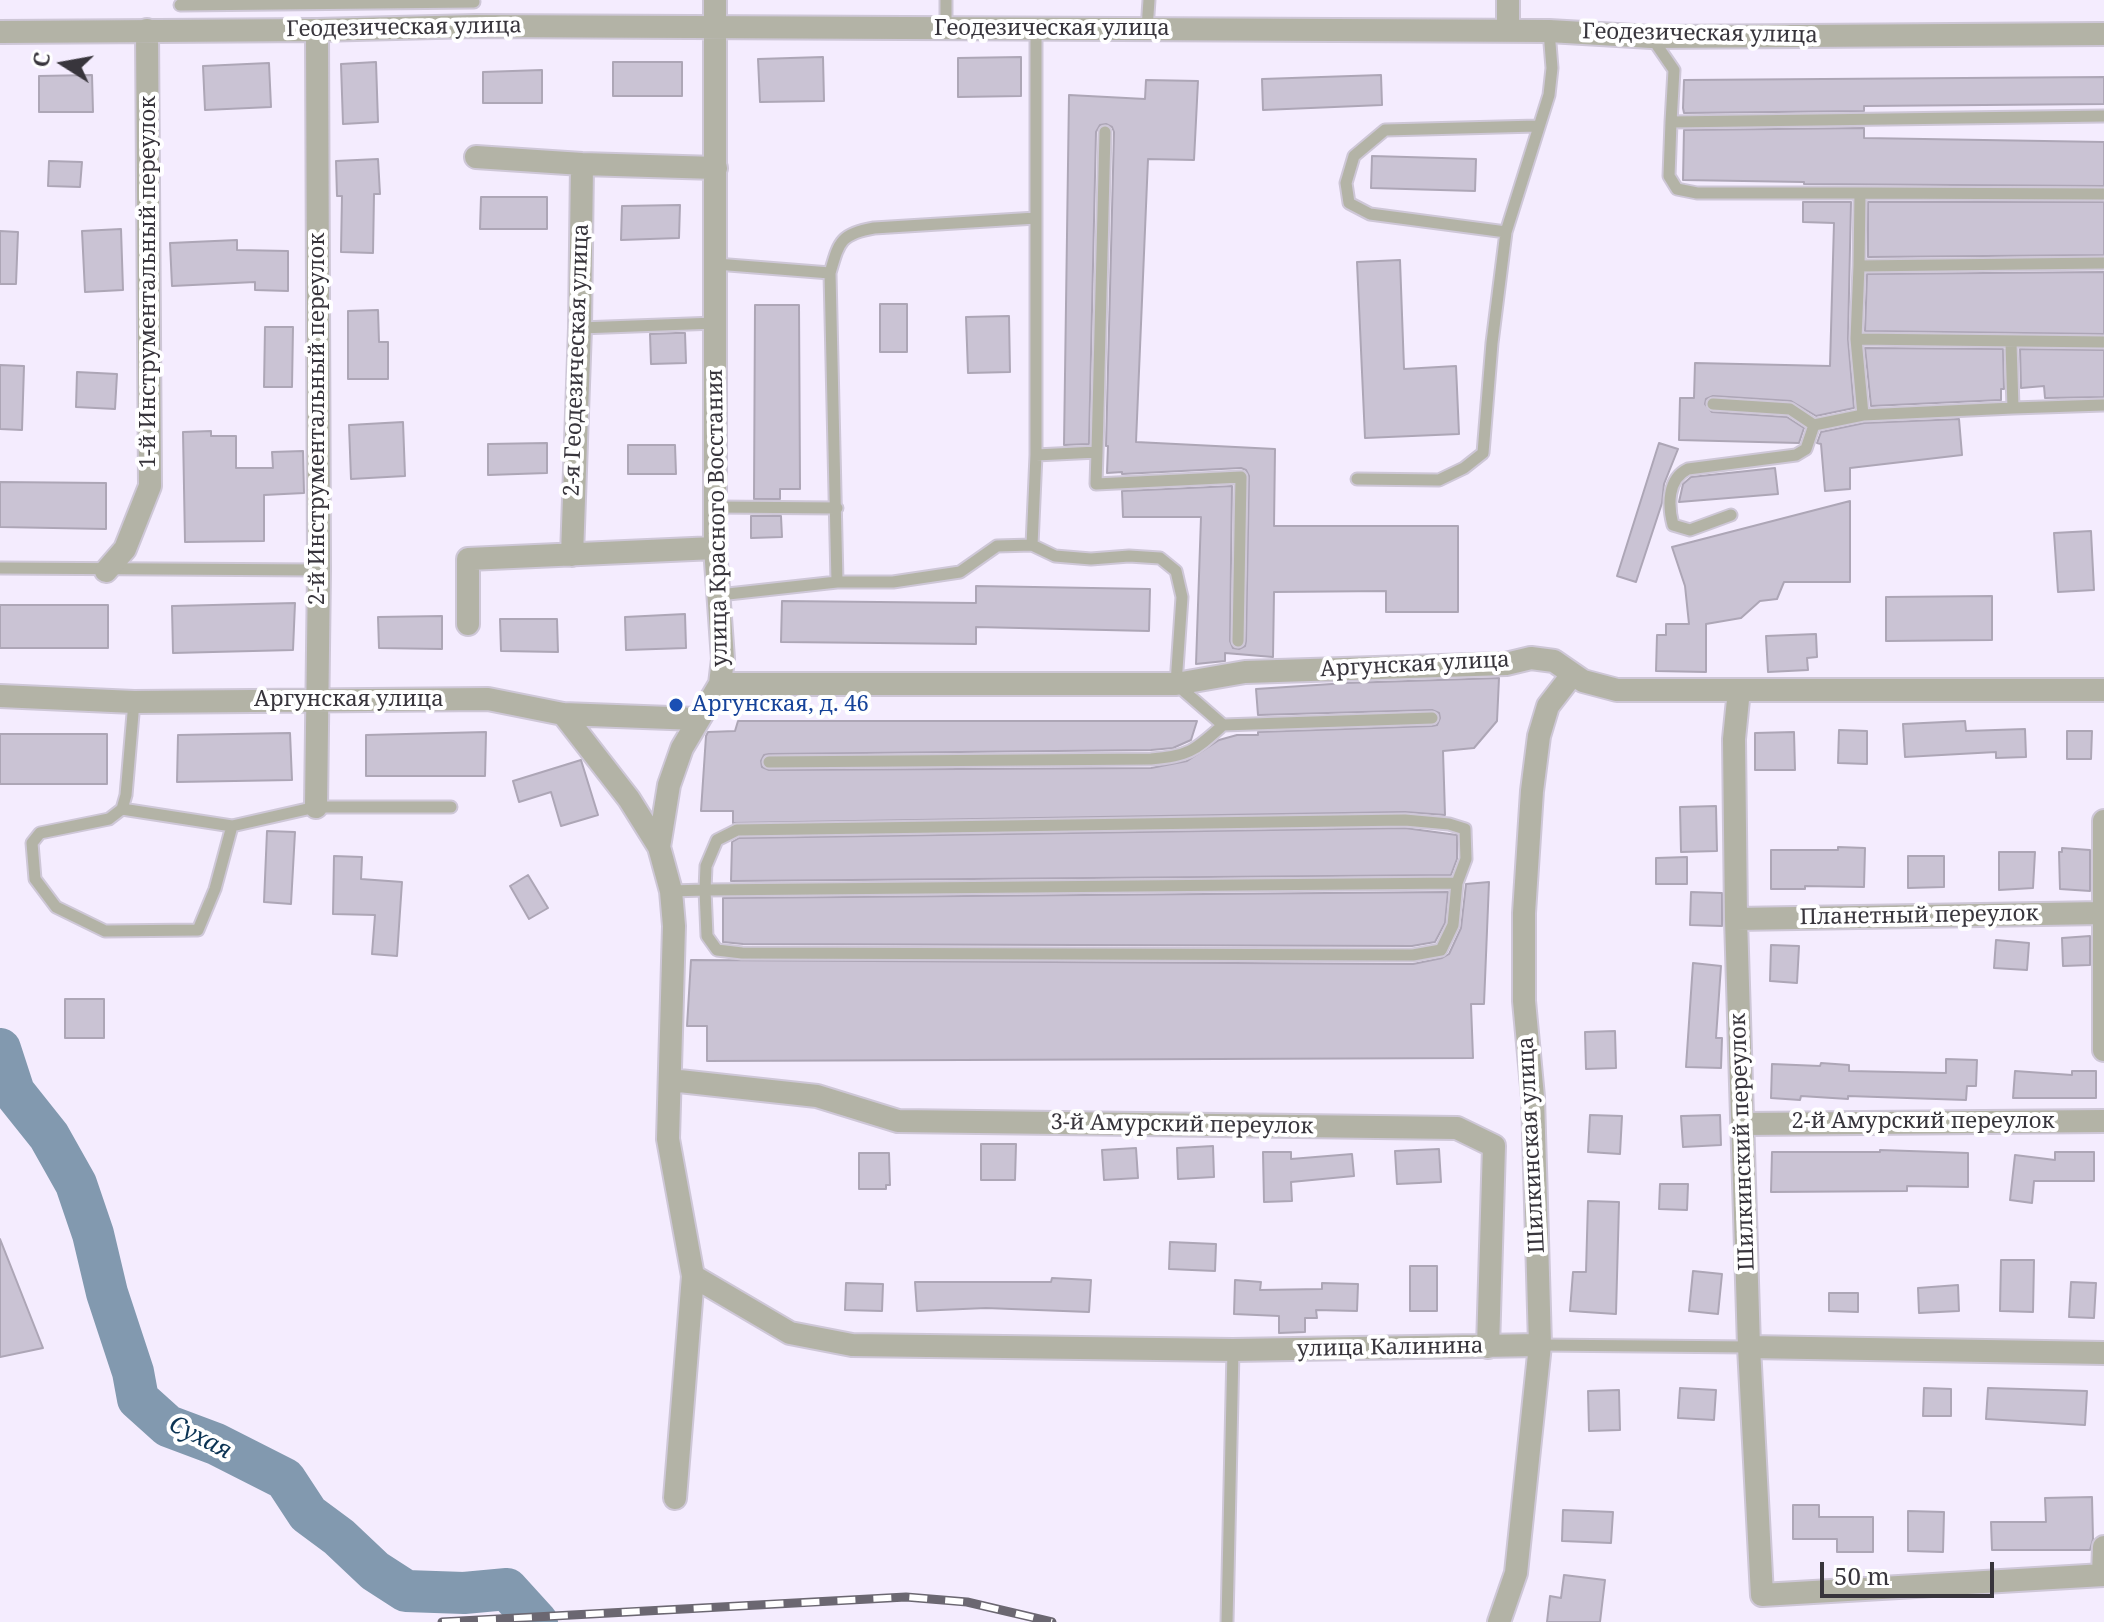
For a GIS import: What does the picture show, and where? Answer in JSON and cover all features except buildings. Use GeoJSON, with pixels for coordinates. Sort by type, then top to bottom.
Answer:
{"type":"FeatureCollection","features":[{"type":"Feature","properties":{"kind":"street","name":"улица Красного Восстания"},"geometry":{"type":"LineString","coordinates":[[675,1498],[693,1276],[668,1139],[674,926],[671,891],[659,847],[669,785],[682,748],[720,684],[723,659],[715,548],[715,0]]}},
{"type":"Feature","properties":{"kind":"street"},"geometry":{"type":"LineString","coordinates":[[1508,0],[1508,31]]}},
{"type":"Feature","properties":{"kind":"street","name":"Геодезическая улица"},"geometry":{"type":"LineString","coordinates":[[0,32],[475,26],[1549,31],[1651,37],[2104,34]]}},
{"type":"Feature","properties":{"kind":"street","name":"1-й Инструментальный переулок"},"geometry":{"type":"LineString","coordinates":[[106,571],[125,549],[150,486],[147,30]]}},
{"type":"Feature","properties":{"kind":"street","name":"2-й Инструментальный переулок"},"geometry":{"type":"LineString","coordinates":[[316,807],[319,570],[317,30]]}},
{"type":"Feature","properties":{"kind":"street"},"geometry":{"type":"LineString","coordinates":[[476,157],[716,168]]}},
{"type":"Feature","properties":{"kind":"street","name":"2-я Геодезическая улица"},"geometry":{"type":"LineString","coordinates":[[572,555],[582,164]]}},
{"type":"Feature","properties":{"kind":"street"},"geometry":{"type":"LineString","coordinates":[[468,624],[468,559],[715,548]]}},
{"type":"Feature","properties":{"kind":"street","name":"Аргунская улица"},"geometry":{"type":"LineString","coordinates":[[720,684],[1176,684],[1245,672],[1506,664],[1531,658],[1554,661],[1583,681],[1617,690],[2104,690]]}},
{"type":"Feature","properties":{"kind":"street","name":"Шилкинская улица"},"geometry":{"type":"LineString","coordinates":[[1499,1622],[1516,1573],[1540,1345],[1533,1097],[1524,1001],[1524,913],[1532,791],[1539,736],[1548,706],[1572,675]]}},
{"type":"Feature","properties":{"kind":"street","name":"Шилкинский переулок"},"geometry":{"type":"LineString","coordinates":[[1739,690],[1734,739],[1736,919],[1749,1347],[1762,1595],[2103,1575]]}},
{"type":"Feature","properties":{"kind":"street","name":"Аргунская улица"},"geometry":{"type":"LineString","coordinates":[[0,696],[134,702],[488,699],[563,714],[697,719]]}},
{"type":"Feature","properties":{"kind":"street"},"geometry":{"type":"LineString","coordinates":[[563,714],[629,799],[659,847]]}},
{"type":"Feature","properties":{"kind":"street"},"geometry":{"type":"LineString","coordinates":[[2104,821],[2104,1050]]}},
{"type":"Feature","properties":{"kind":"street","name":"Планетный переулок"},"geometry":{"type":"LineString","coordinates":[[1736,919],[2102,913]]}},
{"type":"Feature","properties":{"kind":"street","name":"3-й Амурский переулок"},"geometry":{"type":"LineString","coordinates":[[670,1080],[817,1096],[898,1121],[1457,1128],[1494,1146],[1488,1347]]}},
{"type":"Feature","properties":{"kind":"street","name":"2-й Амурский переулок"},"geometry":{"type":"LineString","coordinates":[[1743,1124],[2104,1121]]}},
{"type":"Feature","properties":{"kind":"street","name":"улица Калинина"},"geometry":{"type":"LineString","coordinates":[[693,1276],[790,1333],[852,1345],[1233,1350],[1540,1345]]}},
{"type":"Feature","properties":{"kind":"street","name":"улица Калинина"},"geometry":{"type":"LineString","coordinates":[[1749,1347],[2104,1353]]}},
{"type":"Feature","properties":{"kind":"street"},"geometry":{"type":"LineString","coordinates":[[2103,1575],[2104,1547]]}},
{"type":"Feature","properties":{"kind":"lane"},"geometry":{"type":"LineString","coordinates":[[946,0],[946,28]]}},
{"type":"Feature","properties":{"kind":"lane"},"geometry":{"type":"LineString","coordinates":[[1147,29],[1149,0]]}},
{"type":"Feature","properties":{"kind":"lane"},"geometry":{"type":"LineString","coordinates":[[180,30],[180,3],[474,1],[475,26]]}},
{"type":"Feature","properties":{"kind":"lane"},"geometry":{"type":"LineString","coordinates":[[1032,545],[1036,455],[1036,29]]}},
{"type":"Feature","properties":{"kind":"lane"},"geometry":{"type":"LineString","coordinates":[[1357,479],[1439,480],[1464,468],[1483,453],[1492,343],[1506,232],[1549,95],[1552,68],[1549,31]]}},
{"type":"Feature","properties":{"kind":"lane"},"geometry":{"type":"LineString","coordinates":[[1651,37],[1674,70],[1669,176],[1677,189],[1697,193],[2104,194]]}},
{"type":"Feature","properties":{"kind":"lane"},"geometry":{"type":"LineString","coordinates":[[1671,122],[2104,116]]}},
{"type":"Feature","properties":{"kind":"lane"},"geometry":{"type":"LineString","coordinates":[[1506,232],[1370,214],[1349,203],[1346,183],[1354,156],[1385,130],[1537,126]]}},
{"type":"Feature","properties":{"kind":"lane"},"geometry":{"type":"LineString","coordinates":[[1105,132],[1096,484],[1241,477],[1238,641]]}},
{"type":"Feature","properties":{"kind":"lane"},"geometry":{"type":"LineString","coordinates":[[1860,193],[1856,339],[1863,415]]}},
{"type":"Feature","properties":{"kind":"lane"},"geometry":{"type":"LineString","coordinates":[[837,582],[830,273],[838,244],[852,232],[874,228],[1036,218]]}},
{"type":"Feature","properties":{"kind":"lane"},"geometry":{"type":"LineString","coordinates":[[1859,266],[2104,263]]}},
{"type":"Feature","properties":{"kind":"lane"},"geometry":{"type":"LineString","coordinates":[[716,264],[830,273]]}},
{"type":"Feature","properties":{"kind":"lane"},"geometry":{"type":"LineString","coordinates":[[580,328],[716,323]]}},
{"type":"Feature","properties":{"kind":"lane"},"geometry":{"type":"LineString","coordinates":[[1856,339],[2104,342]]}},
{"type":"Feature","properties":{"kind":"lane"},"geometry":{"type":"LineString","coordinates":[[2011,343],[2013,408]]}},
{"type":"Feature","properties":{"kind":"lane"},"geometry":{"type":"LineString","coordinates":[[1713,404],[1790,409],[1814,425],[1863,415],[2104,405]]}},
{"type":"Feature","properties":{"kind":"lane"},"geometry":{"type":"LineString","coordinates":[[1731,515],[1690,530],[1673,525],[1668,507],[1674,481],[1688,469],[1796,455],[1806,449],[1814,425]]}},
{"type":"Feature","properties":{"kind":"lane"},"geometry":{"type":"LineString","coordinates":[[1036,455],[1097,452]]}},
{"type":"Feature","properties":{"kind":"lane"},"geometry":{"type":"LineString","coordinates":[[716,507],[837,508]]}},
{"type":"Feature","properties":{"kind":"lane"},"geometry":{"type":"LineString","coordinates":[[719,595],[837,582],[893,582],[960,572],[997,546],[1032,545],[1055,556],[1091,559],[1129,556],[1160,558],[1176,571],[1182,597],[1176,684],[1223,725]]}},
{"type":"Feature","properties":{"kind":"lane"},"geometry":{"type":"LineString","coordinates":[[0,568],[319,570]]}},
{"type":"Feature","properties":{"kind":"lane"},"geometry":{"type":"LineString","coordinates":[[134,702],[126,795],[122,809],[109,819],[40,833],[32,843],[35,879],[56,907],[105,931],[198,930],[215,889],[232,826]]}},
{"type":"Feature","properties":{"kind":"lane"},"geometry":{"type":"LineString","coordinates":[[769,762],[1151,759],[1181,756],[1197,748],[1223,725],[1432,718]]}},
{"type":"Feature","properties":{"kind":"lane"},"geometry":{"type":"LineString","coordinates":[[122,809],[232,826],[316,807],[451,807]]}},
{"type":"Feature","properties":{"kind":"lane"},"geometry":{"type":"LineString","coordinates":[[1405,820],[1449,824],[1465,829],[1466,859],[1457,883],[1453,925],[1441,950],[1413,955],[742,953],[717,950],[707,936],[705,890],[706,866],[717,840],[737,830],[1405,820]]}},
{"type":"Feature","properties":{"kind":"lane"},"geometry":{"type":"LineString","coordinates":[[671,891],[1457,883]]}},
{"type":"Feature","properties":{"kind":"lane","name":"улица Калинина"},"geometry":{"type":"LineString","coordinates":[[1540,1345],[1749,1347]]}},
{"type":"Feature","properties":{"kind":"lane"},"geometry":{"type":"LineString","coordinates":[[1227,1622],[1233,1350]]}},
{"type":"Feature","properties":{"kind":"waterway","name":"Сухая"},"geometry":{"type":"LineString","coordinates":[[0,1049],[14,1092],[49,1136],[76,1184],[133,1372],[138,1399],[168,1426],[216,1444],[285,1479],[308,1514],[339,1537],[375,1571],[406,1591],[464,1593],[507,1589],[537,1622]]}},
{"type":"Feature","properties":{"kind":"railway"},"geometry":{"type":"LineString","coordinates":[[442,1622],[906,1597],[967,1602],[1052,1622]]}},
{"type":"Feature","properties":{"kind":"place","name":"Аргунская, д. 46"},"geometry":{"type":"Point","coordinates":[676,705]}}]}
